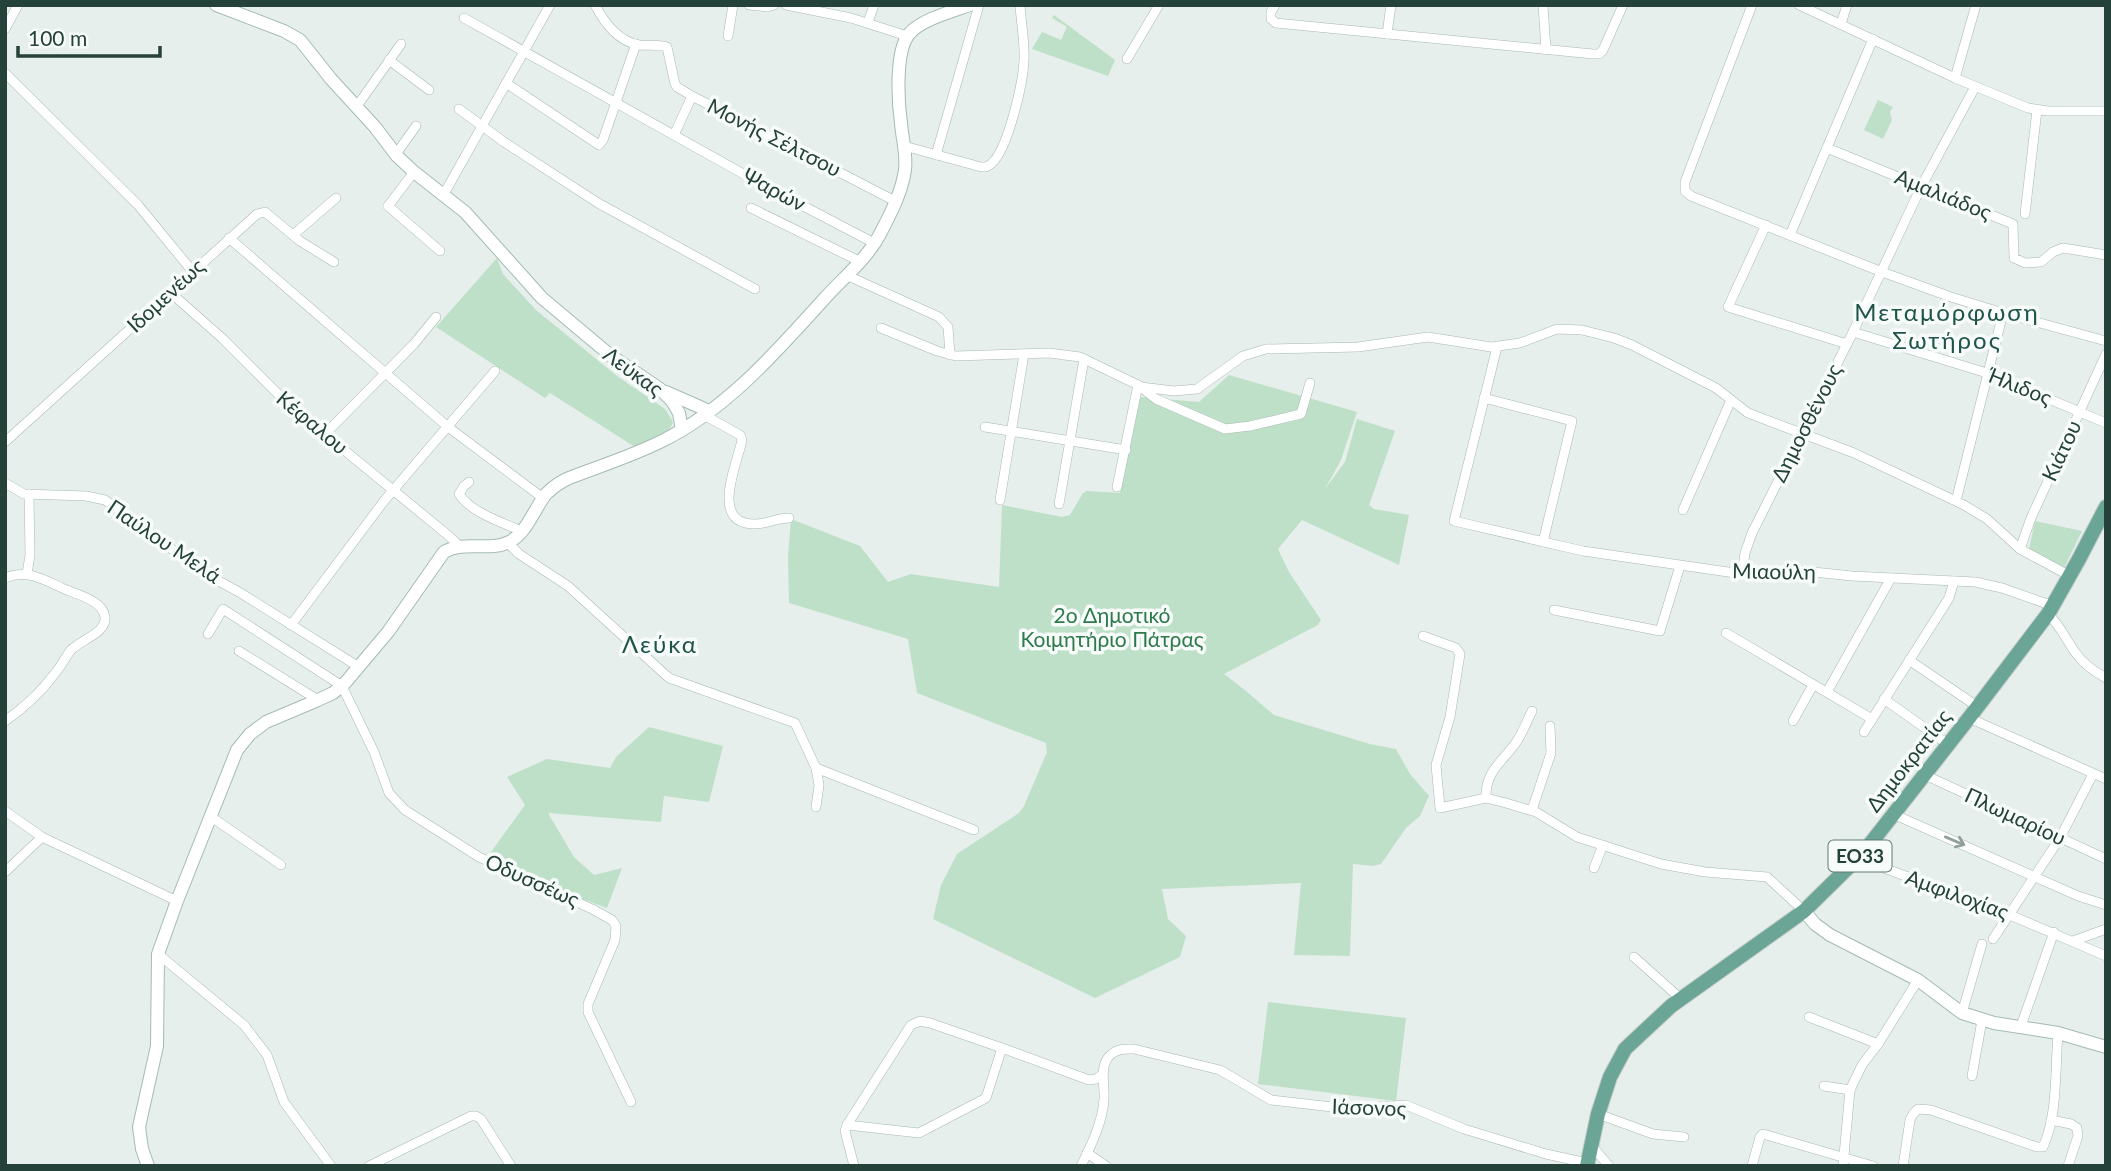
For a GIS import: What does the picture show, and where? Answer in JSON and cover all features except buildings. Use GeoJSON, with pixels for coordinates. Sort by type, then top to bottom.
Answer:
{"type":"FeatureCollection","features":[{"type":"Feature","properties":{"kind":"main road","name":"Λεύκας"},"geometry":{"type":"LineString","coordinates":[[216,5],[284,31],[300,40],[396,154],[473,220],[527,283],[556,311],[615,359],[660,389],[677,408],[682,430]]}},
{"type":"Feature","properties":{"kind":"main road"},"geometry":{"type":"LineString","coordinates":[[148,1166],[142,1149],[139,1122],[157,1046],[158,954],[237,750],[250,734],[266,722],[318,700],[342,686],[397,620],[447,549],[509,543],[522,531],[543,498],[556,485],[682,430],[707,413],[769,358],[874,243],[895,201],[905,172],[899,78],[902,51],[907,36],[932,19],[970,5]]}},
{"type":"Feature","properties":{"kind":"main road"},"geometry":{"type":"LineString","coordinates":[[660,389],[707,413]]}},
{"type":"Feature","properties":{"kind":"main road","name":"Δημοκρατίας"},"geometry":{"type":"LineString","coordinates":[[1587,1164],[1610,1077],[1625,1049],[1681,999],[1804,911],[1863,853],[1974,713],[2050,610],[2106,507]]}},
{"type":"Feature","properties":{"kind":"main road"},"geometry":{"type":"LineString","coordinates":[[1804,911],[1830,935],[1918,979],[1962,1013],[1982,1020],[2058,1033],[2106,1047]]}},
{"type":"Feature","properties":{"kind":"street"},"geometry":{"type":"LineString","coordinates":[[5,29],[18,5]]}},
{"type":"Feature","properties":{"kind":"street"},"geometry":{"type":"LineString","coordinates":[[444,194],[550,5]]}},
{"type":"Feature","properties":{"kind":"street"},"geometry":{"type":"LineString","coordinates":[[596,5],[613,31],[628,41],[667,47],[677,87],[692,96]]}},
{"type":"Feature","properties":{"kind":"street"},"geometry":{"type":"LineString","coordinates":[[728,36],[733,5]]}},
{"type":"Feature","properties":{"kind":"street"},"geometry":{"type":"LineString","coordinates":[[749,5],[768,8],[774,5]]}},
{"type":"Feature","properties":{"kind":"street"},"geometry":{"type":"LineString","coordinates":[[786,5],[817,8],[907,36]]}},
{"type":"Feature","properties":{"kind":"street"},"geometry":{"type":"LineString","coordinates":[[868,22],[874,5]]}},
{"type":"Feature","properties":{"kind":"street"},"geometry":{"type":"LineString","coordinates":[[936,155],[979,5]]}},
{"type":"Feature","properties":{"kind":"street"},"geometry":{"type":"LineString","coordinates":[[904,146],[981,167],[989,166],[995,159],[1006,137],[1021,84],[1024,56],[1020,5]]}},
{"type":"Feature","properties":{"kind":"street"},"geometry":{"type":"LineString","coordinates":[[1128,59],[1159,5]]}},
{"type":"Feature","properties":{"kind":"street"},"geometry":{"type":"LineString","coordinates":[[1275,5],[1270,16],[1276,23],[1599,54],[1623,5]]}},
{"type":"Feature","properties":{"kind":"street"},"geometry":{"type":"LineString","coordinates":[[1387,34],[1391,5]]}},
{"type":"Feature","properties":{"kind":"street"},"geometry":{"type":"LineString","coordinates":[[1543,5],[1546,50]]}},
{"type":"Feature","properties":{"kind":"street"},"geometry":{"type":"LineString","coordinates":[[1752,5],[1684,187],[1685,191],[1691,196],[1882,272],[2003,313],[2106,341]]}},
{"type":"Feature","properties":{"kind":"street"},"geometry":{"type":"LineString","coordinates":[[1800,5],[1955,78],[2016,103],[2037,110],[2106,111]]}},
{"type":"Feature","properties":{"kind":"street"},"geometry":{"type":"LineString","coordinates":[[1841,24],[1847,5]]}},
{"type":"Feature","properties":{"kind":"street"},"geometry":{"type":"LineString","coordinates":[[1955,78],[1976,5]]}},
{"type":"Feature","properties":{"kind":"street","name":"Ψαρών"},"geometry":{"type":"LineString","coordinates":[[464,18],[874,243]]}},
{"type":"Feature","properties":{"kind":"street"},"geometry":{"type":"LineString","coordinates":[[1790,235],[1873,39]]}},
{"type":"Feature","properties":{"kind":"street"},"geometry":{"type":"LineString","coordinates":[[357,106],[401,44]]}},
{"type":"Feature","properties":{"kind":"street"},"geometry":{"type":"LineString","coordinates":[[506,83],[600,145],[636,44]]}},
{"type":"Feature","properties":{"kind":"street"},"geometry":{"type":"LineString","coordinates":[[389,60],[429,90]]}},
{"type":"Feature","properties":{"kind":"street"},"geometry":{"type":"LineString","coordinates":[[5,73],[138,205],[193,272]]}},
{"type":"Feature","properties":{"kind":"street","name":"Δημοσθένους"},"geometry":{"type":"LineString","coordinates":[[1742,574],[1752,533],[1853,332],[1921,187],[1975,87]]}},
{"type":"Feature","properties":{"kind":"street","name":"Μονής Σέλτσου"},"geometry":{"type":"LineString","coordinates":[[674,135],[692,96],[895,201]]}},
{"type":"Feature","properties":{"kind":"street"},"geometry":{"type":"LineString","coordinates":[[459,109],[598,203],[755,289]]}},
{"type":"Feature","properties":{"kind":"street"},"geometry":{"type":"LineString","coordinates":[[2025,214],[2037,110]]}},
{"type":"Feature","properties":{"kind":"street"},"geometry":{"type":"LineString","coordinates":[[396,154],[415,126]]}},
{"type":"Feature","properties":{"kind":"street","name":"Αμαλιάδος"},"geometry":{"type":"LineString","coordinates":[[1827,148],[2013,224],[2014,258],[2021,262],[2041,262],[2063,248],[2105,254]]}},
{"type":"Feature","properties":{"kind":"street"},"geometry":{"type":"LineString","coordinates":[[414,172],[388,206],[440,251]]}},
{"type":"Feature","properties":{"kind":"street"},"geometry":{"type":"LineString","coordinates":[[293,235],[336,198]]}},
{"type":"Feature","properties":{"kind":"street"},"geometry":{"type":"LineString","coordinates":[[751,208],[859,261]]}},
{"type":"Feature","properties":{"kind":"street","name":"Ιδομενέως"},"geometry":{"type":"LineString","coordinates":[[5,442],[251,218],[265,212],[293,235],[334,262]]}},
{"type":"Feature","properties":{"kind":"street"},"geometry":{"type":"LineString","coordinates":[[1766,225],[1728,307],[1847,344]]}},
{"type":"Feature","properties":{"kind":"street"},"geometry":{"type":"LineString","coordinates":[[229,238],[448,427],[543,498]]}},
{"type":"Feature","properties":{"kind":"street"},"geometry":{"type":"LineString","coordinates":[[846,275],[939,317],[948,327],[950,355]]}},
{"type":"Feature","properties":{"kind":"street","name":"Κέφαλου"},"geometry":{"type":"LineString","coordinates":[[171,293],[223,339],[288,404],[459,546]]}},
{"type":"Feature","properties":{"kind":"street"},"geometry":{"type":"LineString","coordinates":[[1955,501],[2003,313]]}},
{"type":"Feature","properties":{"kind":"street"},"geometry":{"type":"LineString","coordinates":[[325,434],[414,344],[436,317]]}},
{"type":"Feature","properties":{"kind":"street"},"geometry":{"type":"LineString","coordinates":[[881,328],[950,355],[1062,354],[1084,359],[1140,386],[1156,399],[1225,429],[1301,414],[1310,383]]}},
{"type":"Feature","properties":{"kind":"street"},"geometry":{"type":"LineString","coordinates":[[1140,386],[1174,391],[1197,390],[1243,356],[1266,349],[1371,346],[1422,337],[1497,347],[1520,343],[1557,329],[1582,330],[1632,345],[1716,388],[1748,413],[1865,458],[1955,501],[1987,519],[2021,549],[2070,576]]}},
{"type":"Feature","properties":{"kind":"street","name":"Ήλιδος"},"geometry":{"type":"LineString","coordinates":[[1853,332],[1987,373],[2106,423]]}},
{"type":"Feature","properties":{"kind":"street"},"geometry":{"type":"LineString","coordinates":[[1497,347],[1484,398],[1572,421],[1543,542]]}},
{"type":"Feature","properties":{"kind":"street"},"geometry":{"type":"LineString","coordinates":[[1000,500],[1024,354]]}},
{"type":"Feature","properties":{"kind":"street","name":"Κιάτου"},"geometry":{"type":"LineString","coordinates":[[2021,549],[2027,527],[2106,354]]}},
{"type":"Feature","properties":{"kind":"street"},"geometry":{"type":"LineString","coordinates":[[1059,504],[1084,359]]}},
{"type":"Feature","properties":{"kind":"street"},"geometry":{"type":"LineString","coordinates":[[291,625],[393,490],[495,371]]}},
{"type":"Feature","properties":{"kind":"street"},"geometry":{"type":"LineString","coordinates":[[1117,487],[1140,386]]}},
{"type":"Feature","properties":{"kind":"street","name":"Μιαούλη"},"geometry":{"type":"LineString","coordinates":[[1484,398],[1454,521],[1583,551],[1742,574],[1794,570],[1986,584],[2050,610]]}},
{"type":"Feature","properties":{"kind":"street"},"geometry":{"type":"LineString","coordinates":[[1683,510],[1731,400]]}},
{"type":"Feature","properties":{"kind":"street"},"geometry":{"type":"LineString","coordinates":[[707,413],[740,435],[742,440],[729,491],[733,516],[755,524],[789,518]]}},
{"type":"Feature","properties":{"kind":"street"},"geometry":{"type":"LineString","coordinates":[[985,427],[1126,450]]}},
{"type":"Feature","properties":{"kind":"street"},"geometry":{"type":"LineString","coordinates":[[469,482],[459,494],[463,500],[485,514],[522,531]]}},
{"type":"Feature","properties":{"kind":"street","name":"Παύλου Μελά"},"geometry":{"type":"LineString","coordinates":[[5,483],[20,493],[86,496],[104,500],[196,568],[359,667]]}},
{"type":"Feature","properties":{"kind":"street"},"geometry":{"type":"LineString","coordinates":[[27,574],[30,555],[29,494]]}},
{"type":"Feature","properties":{"kind":"street"},"geometry":{"type":"LineString","coordinates":[[509,543],[519,554],[568,586],[669,678],[795,723],[816,768],[816,807]]}},
{"type":"Feature","properties":{"kind":"street"},"geometry":{"type":"LineString","coordinates":[[1554,610],[1660,631],[1680,565]]}},
{"type":"Feature","properties":{"kind":"street"},"geometry":{"type":"LineString","coordinates":[[5,578],[36,575],[96,604],[105,614],[104,625],[71,650],[45,686],[5,721]]}},
{"type":"Feature","properties":{"kind":"street"},"geometry":{"type":"LineString","coordinates":[[1827,692],[1891,578]]}},
{"type":"Feature","properties":{"kind":"street"},"geometry":{"type":"LineString","coordinates":[[1864,732],[1950,596],[1954,581]]}},
{"type":"Feature","properties":{"kind":"street"},"geometry":{"type":"LineString","coordinates":[[208,634],[223,609],[342,686]]}},
{"type":"Feature","properties":{"kind":"street"},"geometry":{"type":"LineString","coordinates":[[2050,610],[2076,654],[2106,678]]}},
{"type":"Feature","properties":{"kind":"street"},"geometry":{"type":"LineString","coordinates":[[1726,633],[1872,719]]}},
{"type":"Feature","properties":{"kind":"street"},"geometry":{"type":"LineString","coordinates":[[1423,636],[1456,648],[1460,654],[1450,717],[1436,765],[1440,808],[1486,797],[1532,810],[1577,837],[1661,864],[1705,872],[1767,877],[1804,911]]}},
{"type":"Feature","properties":{"kind":"street"},"geometry":{"type":"LineString","coordinates":[[239,651],[318,700]]}},
{"type":"Feature","properties":{"kind":"street"},"geometry":{"type":"LineString","coordinates":[[1909,660],[1974,713],[2106,779]]}},
{"type":"Feature","properties":{"kind":"street"},"geometry":{"type":"LineString","coordinates":[[1793,721],[1814,685]]}},
{"type":"Feature","properties":{"kind":"street","name":"Οδυσσέως"},"geometry":{"type":"LineString","coordinates":[[342,686],[368,739],[389,793],[405,810],[479,857],[592,908],[612,920],[616,926],[615,940],[588,1003],[588,1012],[631,1102]]}},
{"type":"Feature","properties":{"kind":"street"},"geometry":{"type":"LineString","coordinates":[[1884,699],[1949,745]]}},
{"type":"Feature","properties":{"kind":"street"},"geometry":{"type":"LineString","coordinates":[[1486,797],[1486,785],[1490,776],[1517,741],[1532,711]]}},
{"type":"Feature","properties":{"kind":"street"},"geometry":{"type":"LineString","coordinates":[[1532,810],[1551,753],[1550,726]]}},
{"type":"Feature","properties":{"kind":"street"},"geometry":{"type":"LineString","coordinates":[[816,768],[974,830]]}},
{"type":"Feature","properties":{"kind":"street"},"geometry":{"type":"LineString","coordinates":[[1993,939],[2060,838],[2093,774]]}},
{"type":"Feature","properties":{"kind":"street","name":"Πλωμαρίου"},"geometry":{"type":"LineString","coordinates":[[1925,775],[2106,859]]}},
{"type":"Feature","properties":{"kind":"street"},"geometry":{"type":"LineString","coordinates":[[5,811],[42,837],[177,901]]}},
{"type":"Feature","properties":{"kind":"street"},"geometry":{"type":"LineString","coordinates":[[1893,814],[2078,896],[2106,905]]}},
{"type":"Feature","properties":{"kind":"street"},"geometry":{"type":"LineString","coordinates":[[210,816],[281,865]]}},
{"type":"Feature","properties":{"kind":"street"},"geometry":{"type":"LineString","coordinates":[[5,872],[42,837]]}},
{"type":"Feature","properties":{"kind":"street"},"geometry":{"type":"LineString","coordinates":[[1594,868],[1603,845]]}},
{"type":"Feature","properties":{"kind":"street","name":"Αμφιλοχίας"},"geometry":{"type":"LineString","coordinates":[[1863,853],[1884,868],[2054,932],[2106,956]]}},
{"type":"Feature","properties":{"kind":"street"},"geometry":{"type":"LineString","coordinates":[[2073,941],[2106,929]]}},
{"type":"Feature","properties":{"kind":"street"},"geometry":{"type":"LineString","coordinates":[[2021,1026],[2054,932]]}},
{"type":"Feature","properties":{"kind":"street"},"geometry":{"type":"LineString","coordinates":[[1962,1013],[1982,944]]}},
{"type":"Feature","properties":{"kind":"street"},"geometry":{"type":"LineString","coordinates":[[158,954],[244,1025],[254,1037],[267,1055],[284,1102],[331,1166]]}},
{"type":"Feature","properties":{"kind":"street"},"geometry":{"type":"LineString","coordinates":[[1634,957],[1681,999]]}},
{"type":"Feature","properties":{"kind":"street"},"geometry":{"type":"LineString","coordinates":[[1844,1161],[1850,1090],[1862,1065],[1918,979]]}},
{"type":"Feature","properties":{"kind":"street"},"geometry":{"type":"LineString","coordinates":[[1809,1017],[1878,1044]]}},
{"type":"Feature","properties":{"kind":"street"},"geometry":{"type":"LineString","coordinates":[[1972,1076],[1982,1020]]}},
{"type":"Feature","properties":{"kind":"street"},"geometry":{"type":"LineString","coordinates":[[854,1166],[845,1131],[847,1125],[911,1025],[920,1021],[1089,1080],[1103,1074]]}},
{"type":"Feature","properties":{"kind":"street"},"geometry":{"type":"LineString","coordinates":[[1903,1166],[1910,1120],[1918,1108],[2043,1147],[2051,1119],[2058,1033]]}},
{"type":"Feature","properties":{"kind":"street"},"geometry":{"type":"LineString","coordinates":[[847,1125],[919,1133],[986,1098],[1002,1048]]}},
{"type":"Feature","properties":{"kind":"street","name":"Ιάσονος"},"geometry":{"type":"LineString","coordinates":[[1103,1074],[1105,1063],[1112,1053],[1122,1049],[1134,1049],[1220,1070],[1271,1100],[1350,1109],[1406,1105],[1464,1129],[1587,1164]]}},
{"type":"Feature","properties":{"kind":"street"},"geometry":{"type":"LineString","coordinates":[[1081,1166],[1104,1102],[1103,1074]]}},
{"type":"Feature","properties":{"kind":"street"},"geometry":{"type":"LineString","coordinates":[[1824,1086],[1850,1090]]}},
{"type":"Feature","properties":{"kind":"street"},"geometry":{"type":"LineString","coordinates":[[1598,1115],[1653,1134],[1684,1137]]}},
{"type":"Feature","properties":{"kind":"street"},"geometry":{"type":"LineString","coordinates":[[369,1166],[471,1116],[481,1119],[511,1166]]}},
{"type":"Feature","properties":{"kind":"street"},"geometry":{"type":"LineString","coordinates":[[2051,1119],[2077,1128],[2078,1136],[2068,1166]]}},
{"type":"Feature","properties":{"kind":"street"},"geometry":{"type":"LineString","coordinates":[[1752,1166],[1763,1134],[1844,1161],[1873,1166]]}},
{"type":"Feature","properties":{"kind":"street"},"geometry":{"type":"LineString","coordinates":[[1591,1145],[1609,1166]]}},
{"type":"Feature","properties":{"kind":"street"},"geometry":{"type":"LineString","coordinates":[[1087,1153],[1106,1166]]}},
{"type":"Feature","properties":{"kind":"green space"},"geometry":{"type":"Polygon","coordinates":[[[1054,15],[1115,60],[1108,76],[1032,49],[1042,32],[1061,40],[1067,27],[1052,18],[1054,15]]]}},
{"type":"Feature","properties":{"kind":"green space"},"geometry":{"type":"Polygon","coordinates":[[[1878,100],[1893,107],[1890,112],[1892,120],[1883,139],[1864,130],[1878,100]]]}},
{"type":"Feature","properties":{"kind":"green space"},"geometry":{"type":"Polygon","coordinates":[[[497,258],[503,274],[536,310],[617,376],[665,409],[673,422],[670,429],[635,447],[550,393],[545,398],[436,327],[497,258]]]}},
{"type":"Feature","properties":{"kind":"green space","name":"2o Δημοτικό Κοιμητήριο Πάτρας"},"geometry":{"type":"Polygon","coordinates":[[[1229,375],[1357,412],[1341,460],[1325,489],[1345,462],[1357,419],[1395,431],[1369,505],[1374,509],[1409,515],[1399,565],[1302,520],[1278,549],[1289,572],[1321,620],[1318,625],[1224,674],[1274,715],[1370,744],[1396,749],[1410,774],[1429,796],[1420,816],[1406,828],[1381,864],[1353,864],[1350,956],[1294,955],[1301,883],[1162,889],[1168,919],[1186,936],[1180,957],[1095,998],[933,919],[941,885],[957,854],[1019,813],[1024,806],[1047,752],[1046,743],[917,693],[908,639],[789,603],[788,556],[791,519],[860,546],[888,582],[911,574],[999,587],[1002,505],[1062,517],[1070,515],[1083,493],[1087,491],[1120,493],[1140,397],[1199,402],[1229,375]]]}},
{"type":"Feature","properties":{"kind":"green space"},"geometry":{"type":"Polygon","coordinates":[[[2035,521],[2082,531],[2064,568],[2029,549],[2035,521]]]}},
{"type":"Feature","properties":{"kind":"green space"},"geometry":{"type":"Polygon","coordinates":[[[649,727],[723,746],[709,802],[664,796],[661,822],[548,813],[574,857],[594,875],[622,868],[607,908],[543,885],[488,856],[525,805],[507,777],[547,759],[610,768],[616,757],[649,727]]]}},
{"type":"Feature","properties":{"kind":"green space"},"geometry":{"type":"Polygon","coordinates":[[[1268,1002],[1406,1018],[1396,1101],[1258,1084],[1268,1002]]]}},
{"type":"Feature","properties":{"kind":"district","name":"Μεταμόρφωση Σωτήρος"},"geometry":{"type":"Point","coordinates":[1947,327]}},
{"type":"Feature","properties":{"kind":"district","name":"Λεύκα"},"geometry":{"type":"Point","coordinates":[660,645]}}]}
